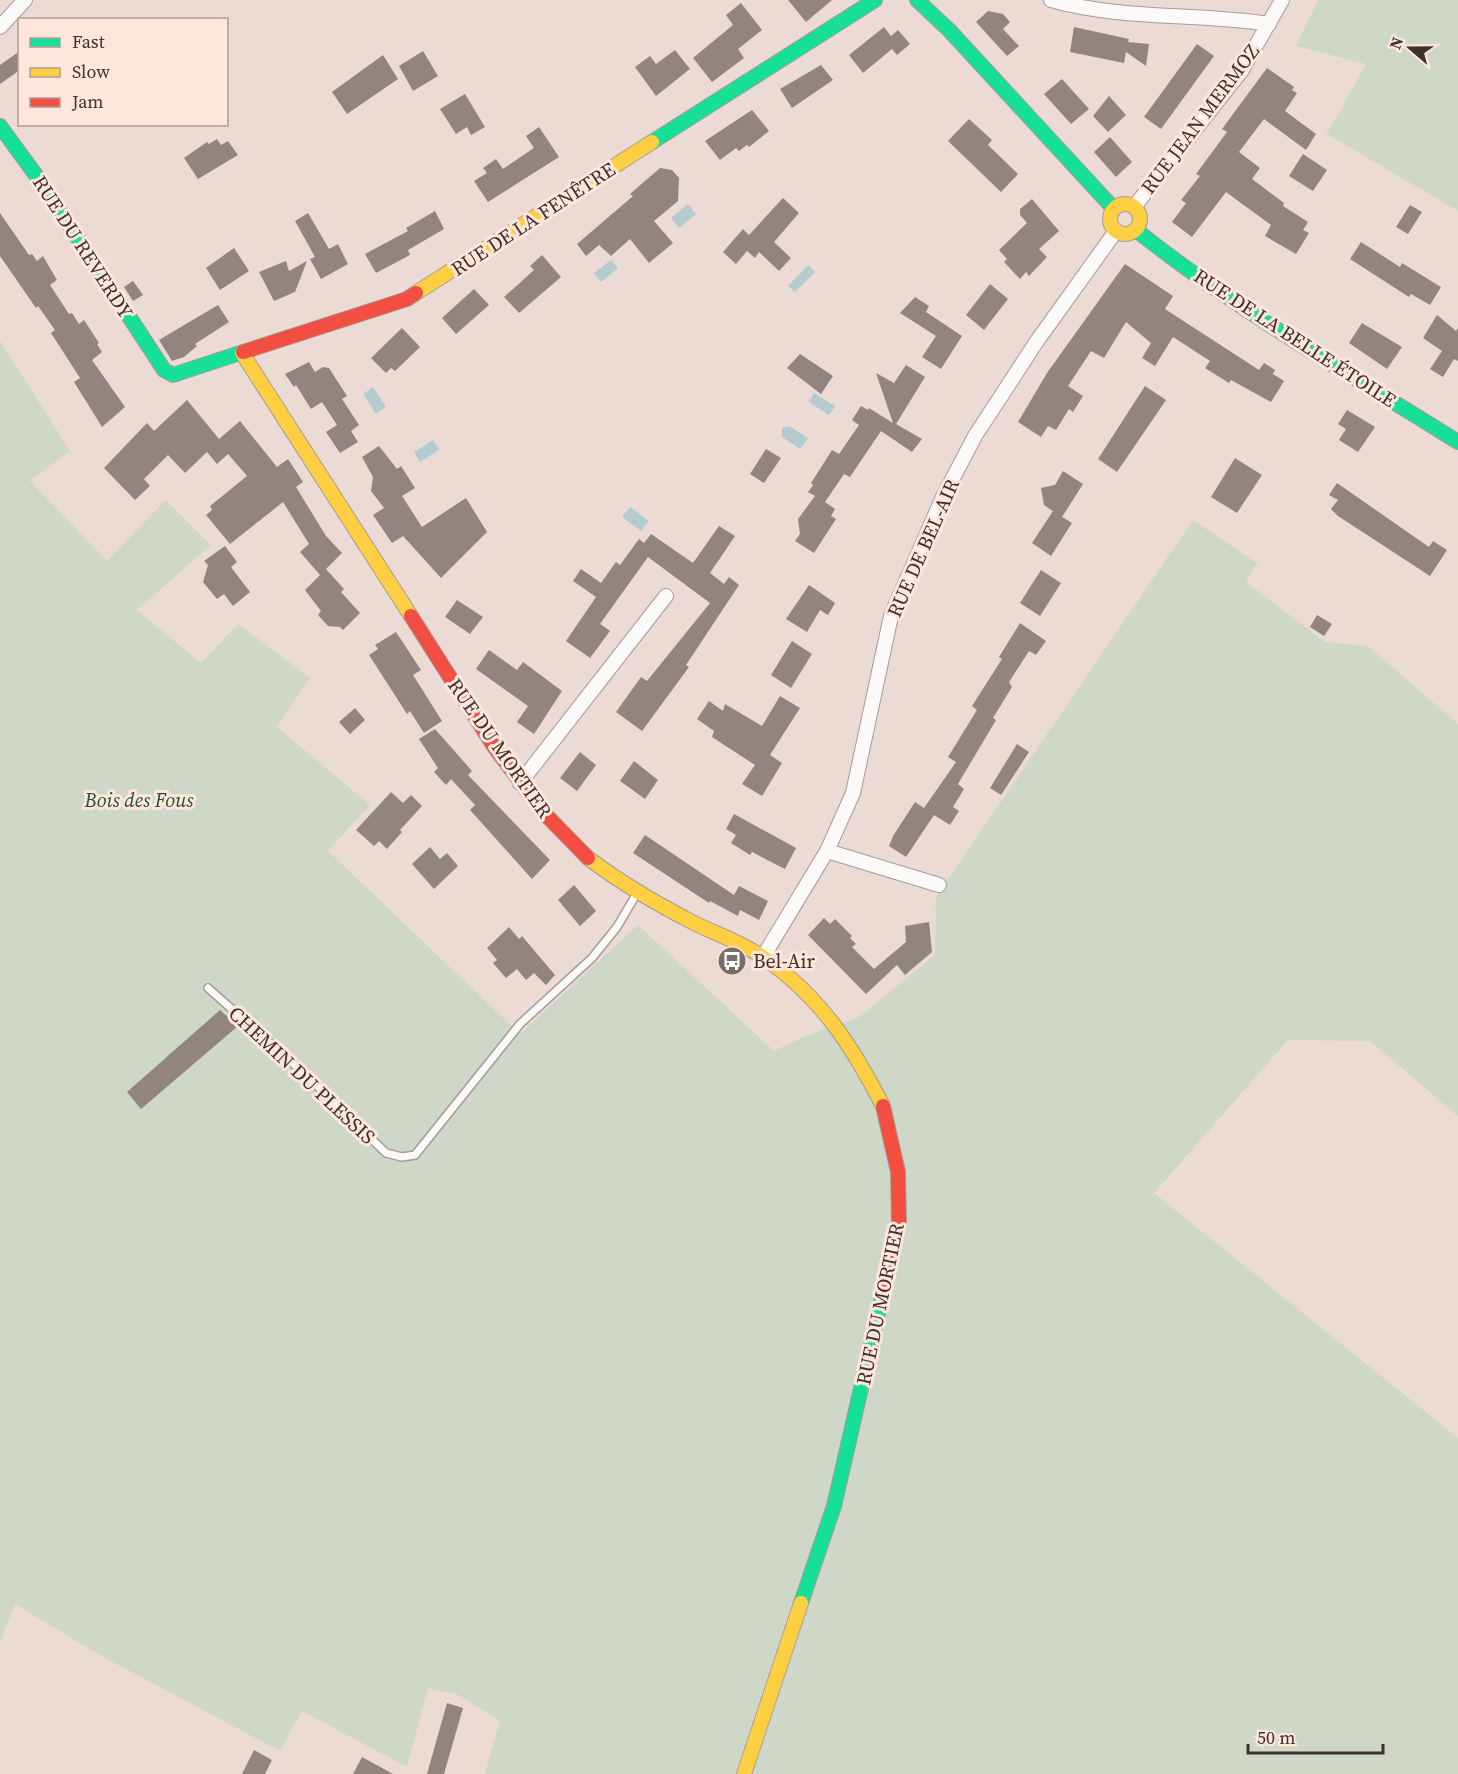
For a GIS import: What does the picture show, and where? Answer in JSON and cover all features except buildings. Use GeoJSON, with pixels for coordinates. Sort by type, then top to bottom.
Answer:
{"type":"FeatureCollection","features":[{"type":"Feature","properties":{"kind":"street"},"geometry":{"type":"LineString","coordinates":[[0,27],[25,0]]}},
{"type":"Feature","properties":{"kind":"street","name":"RUE DE LA FENÊTRE"},"geometry":{"type":"LineString","coordinates":[[164,370],[173,375],[407,299],[875,0]]}},
{"type":"Feature","properties":{"kind":"street"},"geometry":{"type":"LineString","coordinates":[[917,0],[949,30],[1114,209]]}},
{"type":"Feature","properties":{"kind":"street"},"geometry":{"type":"LineString","coordinates":[[1051,0],[1158,17],[1241,20],[1269,24]]}},
{"type":"Feature","properties":{"kind":"street","name":"RUE JEAN MERMOZ"},"geometry":{"type":"LineString","coordinates":[[1134,207],[1242,70],[1282,0]]}},
{"type":"Feature","properties":{"kind":"street","name":"RUE DU REVERDY"},"geometry":{"type":"LineString","coordinates":[[0,126],[42,185],[164,370]]}},
{"type":"Feature","properties":{"kind":"street"},"geometry":{"type":"LineString","coordinates":[[1126,204],[1134,207],[1140,215],[1136,230],[1129,234],[1116,231],[1110,223],[1114,209],[1126,204]]}},
{"type":"Feature","properties":{"kind":"street","name":"RUE DE LA BELLE ÉTOILE"},"geometry":{"type":"LineString","coordinates":[[1136,230],[1176,262],[1236,302],[1458,442]]}},
{"type":"Feature","properties":{"kind":"street","name":"RUE DE BEL-AIR"},"geometry":{"type":"LineString","coordinates":[[763,957],[827,851],[853,792],[891,616],[938,508],[975,436],[1037,341],[1116,231]]}},
{"type":"Feature","properties":{"kind":"street","name":"RUE DU MORTIER"},"geometry":{"type":"LineString","coordinates":[[242,353],[520,783],[544,813],[585,855],[637,893],[763,957],[810,996],[852,1047],[885,1109],[898,1172],[898,1225],[834,1506],[744,1774]]}},
{"type":"Feature","properties":{"kind":"street"},"geometry":{"type":"LineString","coordinates":[[520,783],[666,596]]}},
{"type":"Feature","properties":{"kind":"street"},"geometry":{"type":"LineString","coordinates":[[827,851],[939,885]]}},
{"type":"Feature","properties":{"kind":"lane","name":"CHEMIN DU PLESSIS"},"geometry":{"type":"LineString","coordinates":[[208,988],[306,1075],[386,1153],[402,1157],[415,1155],[520,1024],[598,950],[617,927],[637,893]]}},
{"type":"Feature","properties":{"kind":"green space"},"geometry":{"type":"Polygon","coordinates":[[[1318,0],[1458,0],[1458,211],[1327,134],[1366,64],[1296,46],[1318,0]]]}},
{"type":"Feature","properties":{"kind":"green space","name":"Bois des Fous"},"geometry":{"type":"Polygon","coordinates":[[[0,341],[70,451],[30,481],[107,561],[166,500],[211,545],[137,610],[201,663],[238,624],[310,678],[277,727],[370,805],[328,851],[520,1034],[638,925],[774,1051],[808,1035],[859,1017],[935,955],[936,897],[1193,520],[1257,563],[1246,582],[1325,642],[1368,646],[1458,724],[1458,1116],[1370,1041],[1288,1040],[1154,1193],[1458,1438],[1458,1774],[485,1774],[500,1721],[458,1695],[428,1688],[407,1767],[302,1711],[280,1751],[96,1653],[15,1604],[0,1643],[0,341]]]}},
{"type":"Feature","properties":{"kind":"water"},"geometry":{"type":"Polygon","coordinates":[[[688,204],[696,214],[679,228],[671,218],[688,204]]]}},
{"type":"Feature","properties":{"kind":"water"},"geometry":{"type":"Polygon","coordinates":[[[611,260],[618,268],[601,282],[594,273],[611,260]]]}},
{"type":"Feature","properties":{"kind":"water"},"geometry":{"type":"Polygon","coordinates":[[[808,265],[815,272],[795,292],[788,286],[808,265]]]}},
{"type":"Feature","properties":{"kind":"water"},"geometry":{"type":"Polygon","coordinates":[[[373,387],[386,407],[376,414],[363,394],[373,387]]]}},
{"type":"Feature","properties":{"kind":"water"},"geometry":{"type":"Polygon","coordinates":[[[814,393],[835,406],[829,415],[809,402],[814,393]]]}},
{"type":"Feature","properties":{"kind":"water"},"geometry":{"type":"Polygon","coordinates":[[[789,426],[808,438],[800,449],[782,437],[782,428],[789,426]]]}},
{"type":"Feature","properties":{"kind":"water"},"geometry":{"type":"Polygon","coordinates":[[[433,440],[439,450],[420,462],[414,452],[433,440]]]}},
{"type":"Feature","properties":{"kind":"water"},"geometry":{"type":"Polygon","coordinates":[[[630,507],[649,521],[641,531],[622,517],[630,507]]]}},
{"type":"Feature","properties":{"kind":"traffic: fast"},"geometry":{"type":"LineString","coordinates":[[652,142],[875,0]]}},
{"type":"Feature","properties":{"kind":"traffic: fast"},"geometry":{"type":"LineString","coordinates":[[917,0],[949,30],[1114,209]]}},
{"type":"Feature","properties":{"kind":"traffic: fast"},"geometry":{"type":"LineString","coordinates":[[0,126],[43,185],[164,370],[173,375],[243,352]]}},
{"type":"Feature","properties":{"kind":"traffic: fast"},"geometry":{"type":"LineString","coordinates":[[1136,230],[1253,314],[1458,442]]}},
{"type":"Feature","properties":{"kind":"traffic: fast"},"geometry":{"type":"LineString","coordinates":[[801,1603],[834,1506],[884,1288]]}},
{"type":"Feature","properties":{"kind":"traffic: slow"},"geometry":{"type":"LineString","coordinates":[[416,293],[652,142]]}},
{"type":"Feature","properties":{"kind":"traffic: slow"},"geometry":{"type":"LineString","coordinates":[[1125,204],[1136,208],[1140,219],[1136,230],[1125,234],[1114,230],[1110,219],[1114,208],[1125,204]]}},
{"type":"Feature","properties":{"kind":"traffic: slow"},"geometry":{"type":"LineString","coordinates":[[242,353],[411,616]]}},
{"type":"Feature","properties":{"kind":"traffic: slow"},"geometry":{"type":"LineString","coordinates":[[588,858],[653,901],[747,948],[784,973],[819,1006],[833,1024],[847,1043],[883,1106]]}},
{"type":"Feature","properties":{"kind":"traffic: slow"},"geometry":{"type":"LineString","coordinates":[[744,1774],[801,1603]]}},
{"type":"Feature","properties":{"kind":"traffic: jam"},"geometry":{"type":"LineString","coordinates":[[243,352],[407,299],[416,293]]}},
{"type":"Feature","properties":{"kind":"traffic: jam"},"geometry":{"type":"LineString","coordinates":[[411,616],[495,748],[544,813],[588,858]]}},
{"type":"Feature","properties":{"kind":"traffic: jam"},"geometry":{"type":"LineString","coordinates":[[883,1106],[898,1172],[899,1225],[884,1288]]}},
{"type":"Feature","properties":{"kind":"place","name":"Bel-Air"},"geometry":{"type":"Point","coordinates":[732,961]}}]}
